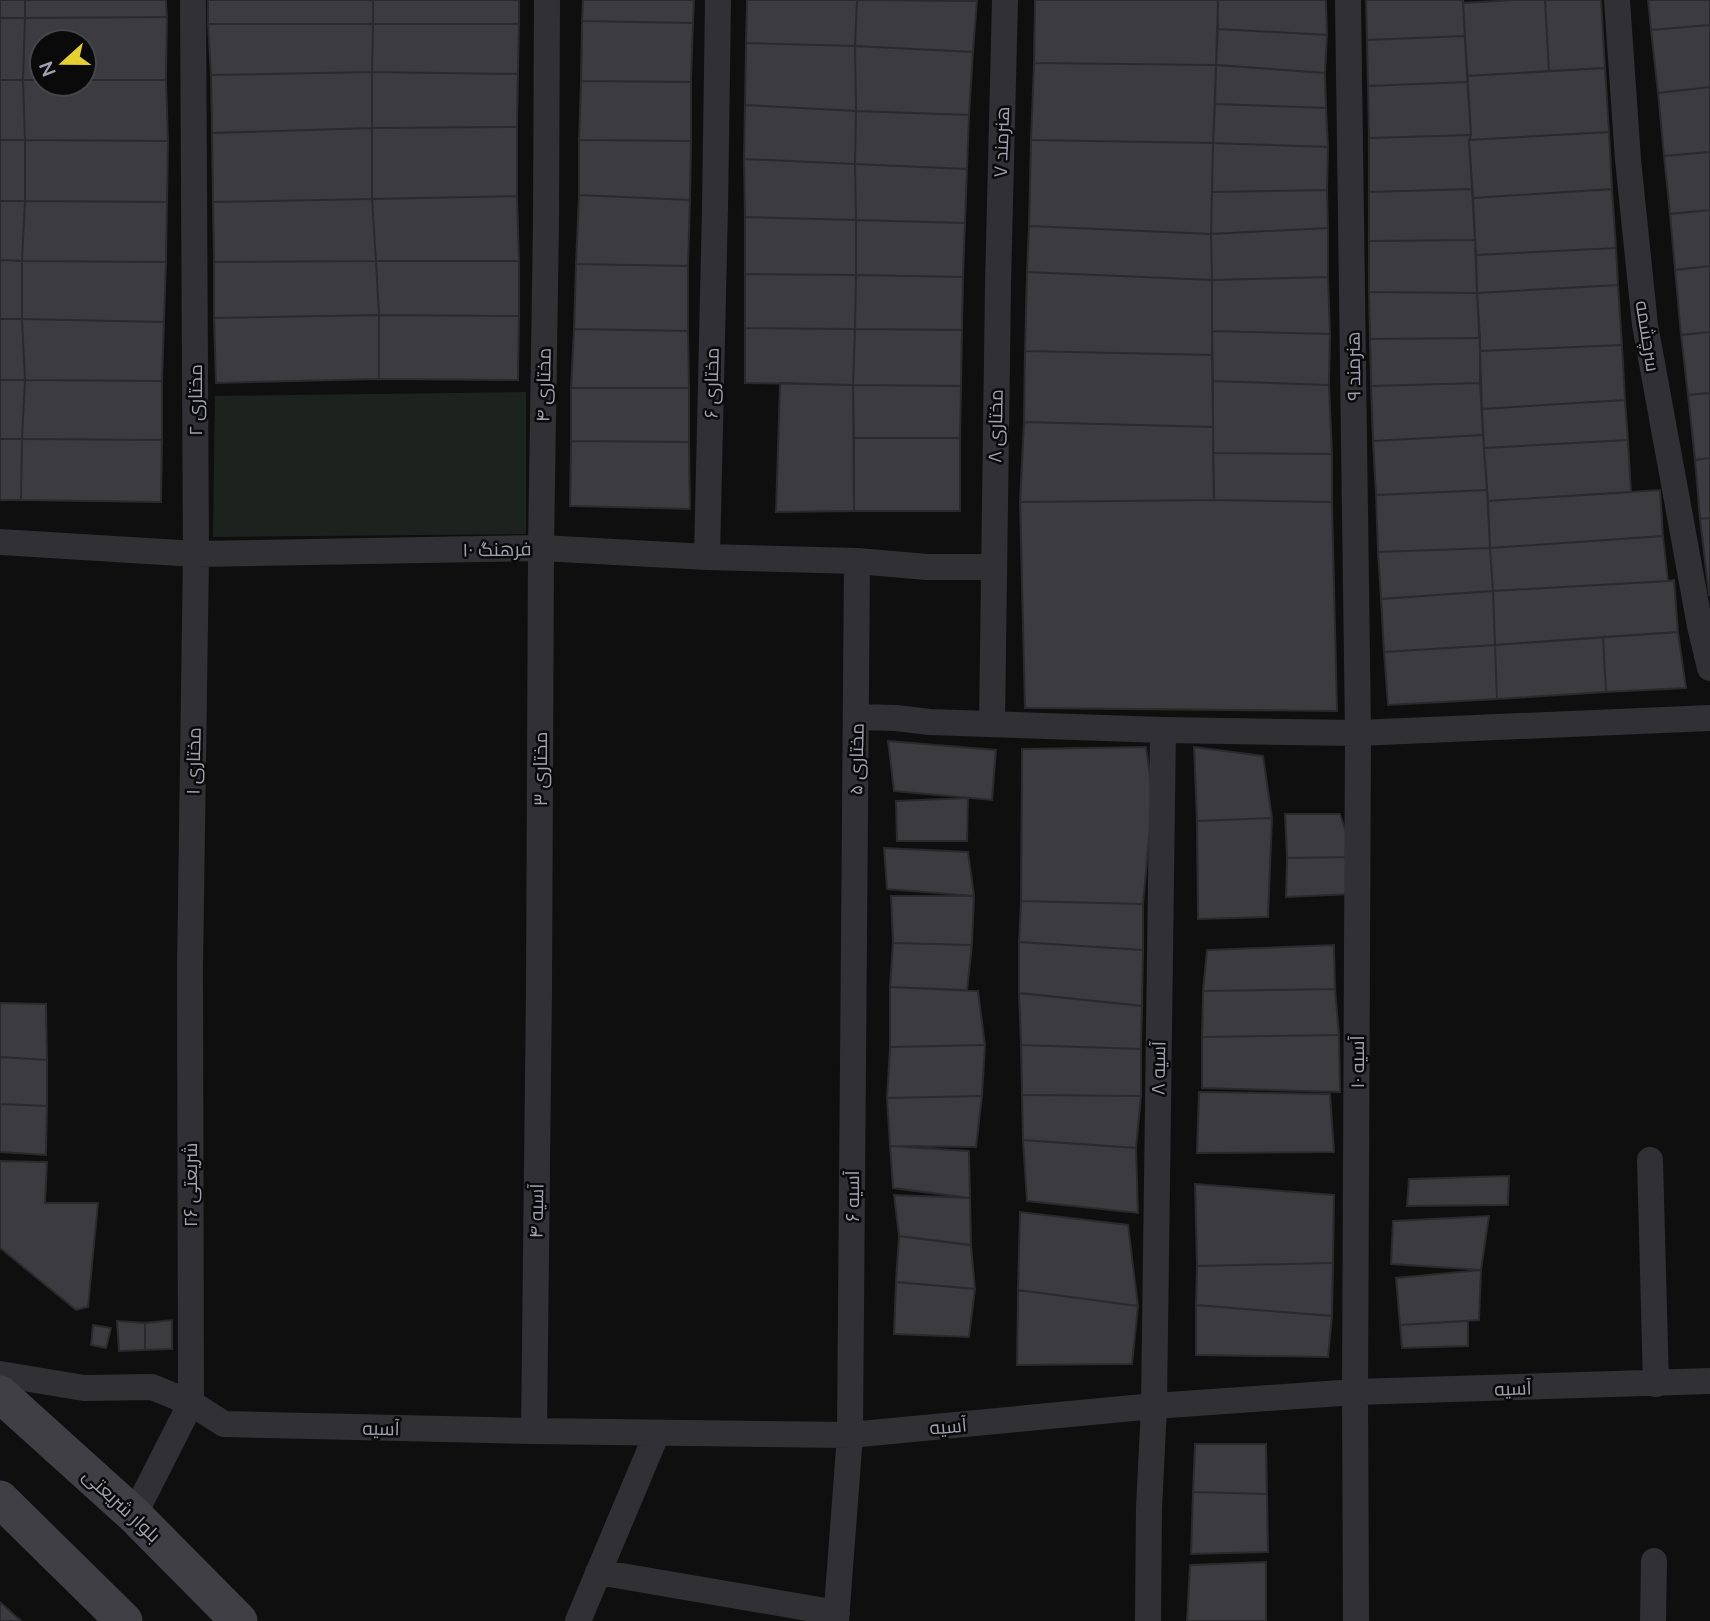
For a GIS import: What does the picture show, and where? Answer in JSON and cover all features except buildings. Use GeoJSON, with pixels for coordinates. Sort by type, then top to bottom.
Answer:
{"type":"FeatureCollection","features":[{"type":"Feature","properties":{"kind":"main road","name":"بلوار شریعتی"},"geometry":{"type":"LineString","coordinates":[[0,1394],[134,1515],[240,1621]]}},
{"type":"Feature","properties":{"kind":"main road"},"geometry":{"type":"LineString","coordinates":[[0,1499],[124,1621]]}},
{"type":"Feature","properties":{"kind":"street","name":"مختاری ۲"},"geometry":{"type":"LineString","coordinates":[[193,0],[196,554]]}},
{"type":"Feature","properties":{"kind":"street","name":"مختاری ۴"},"geometry":{"type":"LineString","coordinates":[[541,548],[547,0]]}},
{"type":"Feature","properties":{"kind":"street","name":"مختاری ۶"},"geometry":{"type":"LineString","coordinates":[[707,557],[718,0]]}},
{"type":"Feature","properties":{"kind":"street","name":"هنرمند ۷"},"geometry":{"type":"LineString","coordinates":[[998,284],[1005,0]]}},
{"type":"Feature","properties":{"kind":"street","name":"هنرمند ۹"},"geometry":{"type":"LineString","coordinates":[[1348,0],[1358,733]]}},
{"type":"Feature","properties":{"kind":"street","name":"سرچشمه"},"geometry":{"type":"LineString","coordinates":[[1617,0],[1628,160],[1645,325],[1705,625],[1710,668]]}},
{"type":"Feature","properties":{"kind":"street","name":"مختاری ۸"},"geometry":{"type":"LineString","coordinates":[[992,724],[998,284]]}},
{"type":"Feature","properties":{"kind":"street","name":"فرهنگ ۱۰"},"geometry":{"type":"LineString","coordinates":[[0,542],[196,554],[541,548],[707,557],[857,561],[927,567],[993,567]]}},
{"type":"Feature","properties":{"kind":"street","name":"مختاری ۳"},"geometry":{"type":"LineString","coordinates":[[539,991],[541,548]]}},
{"type":"Feature","properties":{"kind":"street","name":"مختاری ۱"},"geometry":{"type":"LineString","coordinates":[[190,968],[196,554]]}},
{"type":"Feature","properties":{"kind":"street","name":"مختاری ۵"},"geometry":{"type":"LineString","coordinates":[[854,957],[857,561]]}},
{"type":"Feature","properties":{"kind":"street"},"geometry":{"type":"LineString","coordinates":[[856,717],[1163,730],[1358,733],[1710,718]]}},
{"type":"Feature","properties":{"kind":"street","name":"آسیه ۸"},"geometry":{"type":"LineString","coordinates":[[1148,1621],[1149,1508],[1154,1406],[1163,730]]}},
{"type":"Feature","properties":{"kind":"street","name":"آسیه ۱۰"},"geometry":{"type":"LineString","coordinates":[[1356,1621],[1358,733]]}},
{"type":"Feature","properties":{"kind":"street","name":"آسیه ۶"},"geometry":{"type":"LineString","coordinates":[[836,1617],[850,1435],[854,957]]}},
{"type":"Feature","properties":{"kind":"street","name":"شریعتی ۲۶"},"geometry":{"type":"LineString","coordinates":[[134,1515],[191,1403],[190,968]]}},
{"type":"Feature","properties":{"kind":"street","name":"آسیه ۴"},"geometry":{"type":"LineString","coordinates":[[534,1431],[539,991]]}},
{"type":"Feature","properties":{"kind":"street"},"geometry":{"type":"LineString","coordinates":[[1650,1160],[1656,1384]]}},
{"type":"Feature","properties":{"kind":"street"},"geometry":{"type":"LineString","coordinates":[[0,1374],[84,1388],[152,1387],[191,1403]]}},
{"type":"Feature","properties":{"kind":"street","name":"آسیه"},"geometry":{"type":"LineString","coordinates":[[191,1403],[224,1424],[850,1435],[1154,1406],[1355,1392],[1710,1381]]}},
{"type":"Feature","properties":{"kind":"street"},"geometry":{"type":"LineString","coordinates":[[578,1621],[657,1433]]}},
{"type":"Feature","properties":{"kind":"street"},"geometry":{"type":"LineString","coordinates":[[1653,1621],[1654,1561]]}},
{"type":"Feature","properties":{"kind":"street"},"geometry":{"type":"LineString","coordinates":[[598,1572],[836,1617]]}},
{"type":"Feature","properties":{"kind":"shaded area"},"geometry":{"type":"Polygon","coordinates":[[[526,392],[526,534],[213,537],[215,396],[526,392]]]}}]}
